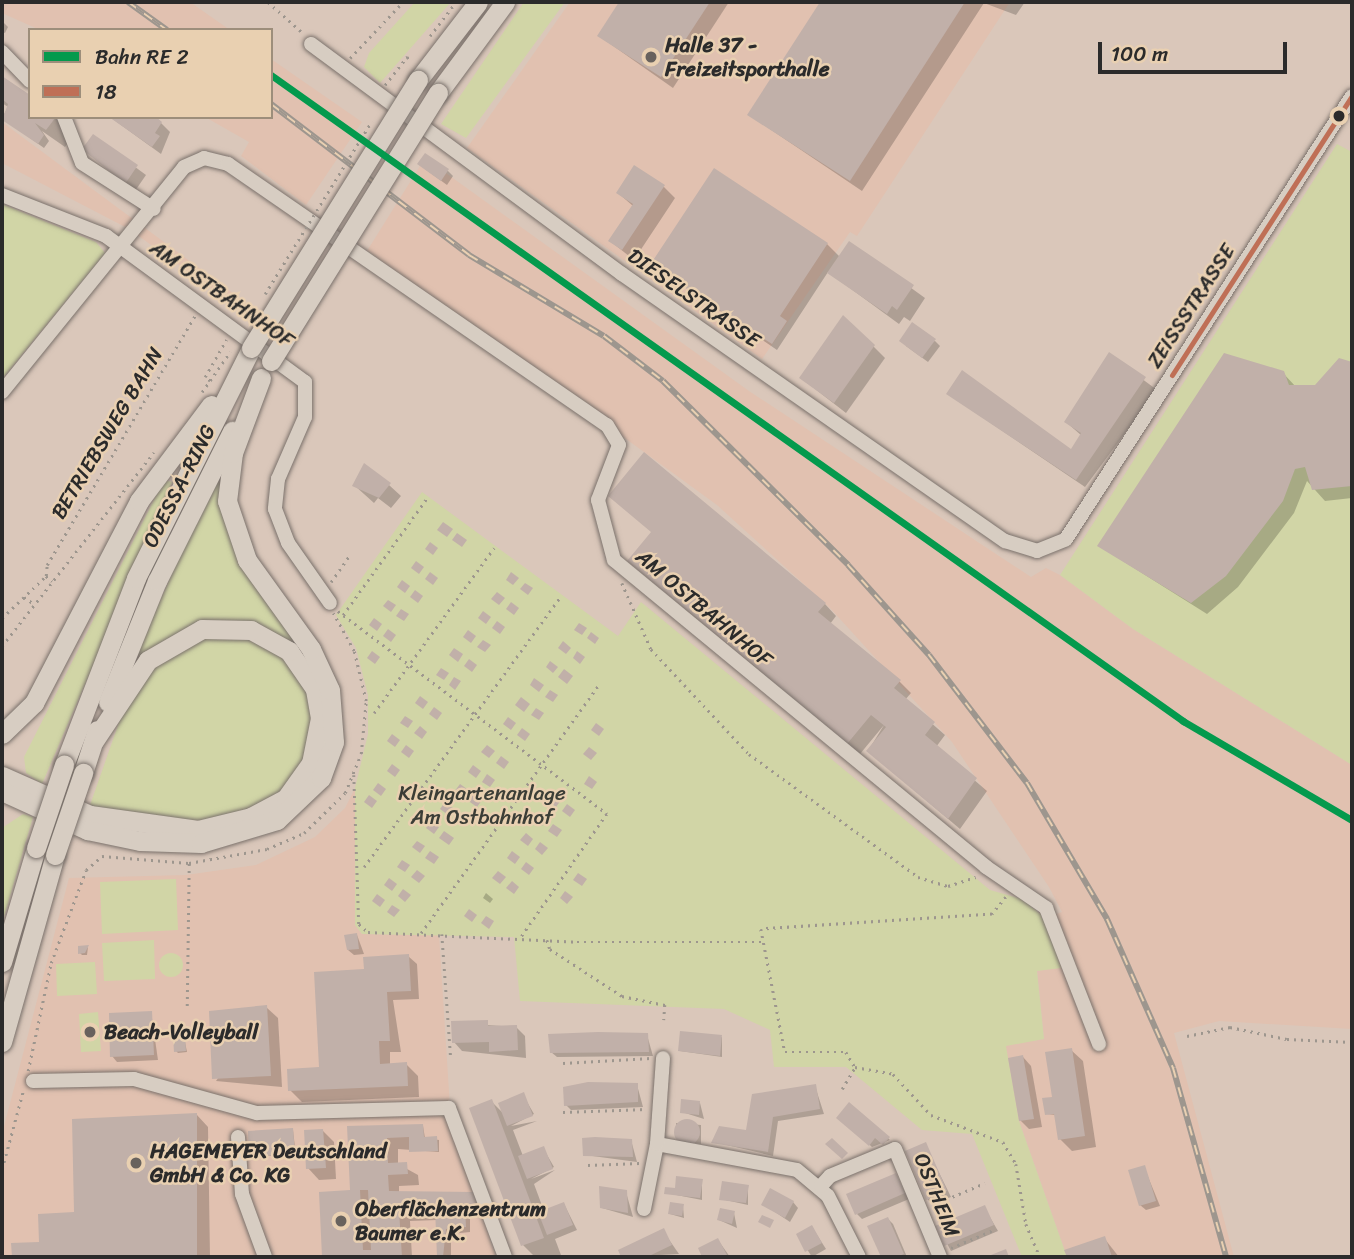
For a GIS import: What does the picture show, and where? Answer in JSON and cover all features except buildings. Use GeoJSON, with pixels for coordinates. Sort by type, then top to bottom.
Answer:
{"type":"FeatureCollection","features":[{"type":"Feature","properties":{"kind":"highway","name":"ODESSA-RING"},"geometry":{"type":"LineString","coordinates":[[2,962],[64,765],[136,578],[240,368],[242,347],[411,76],[478,2]]}},
{"type":"Feature","properties":{"kind":"highway","name":"ODESSA-RING"},"geometry":{"type":"LineString","coordinates":[[2,1042],[55,855],[94,741],[157,581],[266,370],[438,93],[505,2]]}},
{"type":"Feature","properties":{"kind":"highway"},"geometry":{"type":"LineString","coordinates":[[2,734],[34,704],[153,480],[240,368]]}},
{"type":"Feature","properties":{"kind":"highway"},"geometry":{"type":"LineString","coordinates":[[2,791],[87,830],[139,841],[201,843],[277,820],[321,778],[334,741],[330,690],[311,649],[238,543],[227,501],[233,453],[266,370]]}},
{"type":"Feature","properties":{"kind":"highway"},"geometry":{"type":"LineString","coordinates":[[2,776],[90,815],[198,830],[251,817],[286,798],[311,763],[320,719],[315,689],[289,651],[251,630],[202,629],[148,660],[94,741]]}},
{"type":"Feature","properties":{"kind":"street","name":"DIESELSTRASSE"},"geometry":{"type":"LineString","coordinates":[[311,44],[339,70],[376,97],[1005,541],[1037,551],[1066,539]]}},
{"type":"Feature","properties":{"kind":"street"},"geometry":{"type":"LineString","coordinates":[[2,52],[28,79]]}},
{"type":"Feature","properties":{"kind":"street","name":"ZEISSSTRASSE"},"geometry":{"type":"LineString","coordinates":[[1066,539],[1352,96]]}},
{"type":"Feature","properties":{"kind":"street"},"geometry":{"type":"LineString","coordinates":[[65,119],[82,163],[154,209]]}},
{"type":"Feature","properties":{"kind":"street","name":"AM OSTBAHNHOF"},"geometry":{"type":"LineString","coordinates":[[2,392],[193,160],[228,164],[607,425],[619,446],[598,500],[614,560],[986,867],[1014,883],[1058,925],[1099,1044]]}},
{"type":"Feature","properties":{"kind":"street","name":"AM OSTBAHNHOF"},"geometry":{"type":"LineString","coordinates":[[2,195],[121,247],[305,382],[305,417],[278,479],[275,509],[288,543],[327,598]]}},
{"type":"Feature","properties":{"kind":"street"},"geometry":{"type":"LineString","coordinates":[[644,1209],[657,1144],[663,1058]]}},
{"type":"Feature","properties":{"kind":"street"},"geometry":{"type":"LineString","coordinates":[[28,1081],[134,1079],[257,1113],[449,1108],[505,1257]]}},
{"type":"Feature","properties":{"kind":"street"},"geometry":{"type":"LineString","coordinates":[[238,1137],[242,1194],[265,1257]]}},
{"type":"Feature","properties":{"kind":"street"},"geometry":{"type":"LineString","coordinates":[[657,1144],[780,1164],[821,1186],[859,1257]]}},
{"type":"Feature","properties":{"kind":"street","name":"OSTHEIM"},"geometry":{"type":"LineString","coordinates":[[821,1186],[830,1176],[895,1149],[939,1255]]}},
{"type":"Feature","properties":{"kind":"path"},"geometry":{"type":"LineString","coordinates":[[268,2],[311,44]]}},
{"type":"Feature","properties":{"kind":"path"},"geometry":{"type":"LineString","coordinates":[[339,70],[403,2]]}},
{"type":"Feature","properties":{"kind":"path"},"geometry":{"type":"LineString","coordinates":[[376,97],[407,57],[412,60]]}},
{"type":"Feature","properties":{"kind":"path"},"geometry":{"type":"LineString","coordinates":[[397,83],[411,76]]}},
{"type":"Feature","properties":{"kind":"path"},"geometry":{"type":"LineString","coordinates":[[261,300],[375,117]]}},
{"type":"Feature","properties":{"kind":"path","name":"BETRIEBSWEG BAHN"},"geometry":{"type":"LineString","coordinates":[[2,618],[46,576],[201,307]]}},
{"type":"Feature","properties":{"kind":"path"},"geometry":{"type":"LineString","coordinates":[[210,381],[205,377],[228,338]]}},
{"type":"Feature","properties":{"kind":"path"},"geometry":{"type":"LineString","coordinates":[[194,403],[210,381],[242,347]]}},
{"type":"Feature","properties":{"kind":"path"},"geometry":{"type":"LineString","coordinates":[[2,646],[162,442]]}},
{"type":"Feature","properties":{"kind":"path"},"geometry":{"type":"LineString","coordinates":[[342,615],[427,498]]}},
{"type":"Feature","properties":{"kind":"path"},"geometry":{"type":"LineString","coordinates":[[374,713],[494,548]]}},
{"type":"Feature","properties":{"kind":"path"},"geometry":{"type":"LineString","coordinates":[[327,598],[349,556]]}},
{"type":"Feature","properties":{"kind":"path"},"geometry":{"type":"LineString","coordinates":[[46,576],[52,581]]}},
{"type":"Feature","properties":{"kind":"path"},"geometry":{"type":"LineString","coordinates":[[620,576],[651,649],[749,754],[918,877],[948,886],[986,867]]}},
{"type":"Feature","properties":{"kind":"path"},"geometry":{"type":"LineString","coordinates":[[364,867],[561,596]]}},
{"type":"Feature","properties":{"kind":"path"},"geometry":{"type":"LineString","coordinates":[[24,597],[34,604]]}},
{"type":"Feature","properties":{"kind":"path"},"geometry":{"type":"LineString","coordinates":[[327,598],[342,615],[407,667],[607,814],[522,936]]}},
{"type":"Feature","properties":{"kind":"path"},"geometry":{"type":"LineString","coordinates":[[327,598],[364,682],[365,734],[355,775],[359,923],[369,932],[522,936],[547,940],[763,942]]}},
{"type":"Feature","properties":{"kind":"path"},"geometry":{"type":"LineString","coordinates":[[421,933],[600,683]]}},
{"type":"Feature","properties":{"kind":"path"},"geometry":{"type":"LineString","coordinates":[[2,1168],[28,1081],[51,963],[86,870],[102,856],[189,863],[267,849],[304,833],[332,808],[355,775]]}},
{"type":"Feature","properties":{"kind":"path"},"geometry":{"type":"LineString","coordinates":[[187,1006],[189,863]]}},
{"type":"Feature","properties":{"kind":"path"},"geometry":{"type":"LineString","coordinates":[[1014,883],[992,914],[761,929],[785,1052],[846,1052],[855,1067],[893,1074],[931,1115],[1003,1142],[1016,1164],[1026,1224],[1040,1257]]}},
{"type":"Feature","properties":{"kind":"path"},"geometry":{"type":"LineString","coordinates":[[442,933],[451,1060]]}},
{"type":"Feature","properties":{"kind":"path"},"geometry":{"type":"LineString","coordinates":[[547,940],[550,949],[622,996],[665,1005],[664,1020]]}},
{"type":"Feature","properties":{"kind":"path"},"geometry":{"type":"LineString","coordinates":[[1187,1037],[1230,1027],[1287,1039],[1352,1042]]}},
{"type":"Feature","properties":{"kind":"path"},"geometry":{"type":"LineString","coordinates":[[563,1063],[663,1058]]}},
{"type":"Feature","properties":{"kind":"path"},"geometry":{"type":"LineString","coordinates":[[842,1089],[855,1067]]}},
{"type":"Feature","properties":{"kind":"path"},"geometry":{"type":"LineString","coordinates":[[563,1112],[660,1109]]}},
{"type":"Feature","properties":{"kind":"path"},"geometry":{"type":"LineString","coordinates":[[588,1165],[653,1163]]}},
{"type":"Feature","properties":{"kind":"path"},"geometry":{"type":"LineString","coordinates":[[921,1210],[985,1183]]}},
{"type":"Feature","properties":{"kind":"path"},"geometry":{"type":"LineString","coordinates":[[939,1255],[996,1229]]}},
{"type":"Feature","properties":{"kind":"shaded area"},"geometry":{"type":"Polygon","coordinates":[[[2,2],[190,2],[227,28],[36,28],[2,13],[2,2]]]}},
{"type":"Feature","properties":{"kind":"shaded area"},"geometry":{"type":"Polygon","coordinates":[[[570,2],[1010,2],[857,236],[850,232],[762,359],[467,148],[570,2]]]}},
{"type":"Feature","properties":{"kind":"shaded area"},"geometry":{"type":"Polygon","coordinates":[[[273,60],[362,122],[306,205],[241,156],[249,142],[209,119],[273,119],[273,60]]]}},
{"type":"Feature","properties":{"kind":"shaded area"},"geometry":{"type":"Polygon","coordinates":[[[2,122],[249,305],[245,313],[129,229],[2,163],[2,122]]]}},
{"type":"Feature","properties":{"kind":"shaded area"},"geometry":{"type":"Polygon","coordinates":[[[425,158],[749,391],[1031,577],[1046,568],[1060,575],[1133,629],[1352,765],[1352,1029],[1219,1021],[1174,1033],[1234,1257],[1067,1257],[1019,1121],[1005,1045],[1044,1039],[1037,970],[1045,918],[1062,912],[1049,887],[952,742],[830,608],[717,505],[367,251],[425,158]]]}},
{"type":"Feature","properties":{"kind":"shaded area"},"geometry":{"type":"Polygon","coordinates":[[[355,788],[355,925],[362,934],[439,935],[451,1123],[496,1257],[2,1257],[2,1134],[69,878],[186,875],[256,865],[315,837],[345,808],[355,788]]]}},
{"type":"Feature","properties":{"kind":"green space"},"geometry":{"type":"Polygon","coordinates":[[[415,2],[451,2],[380,83],[364,67],[369,53],[415,2]]]}},
{"type":"Feature","properties":{"kind":"green space"},"geometry":{"type":"Polygon","coordinates":[[[524,2],[565,2],[466,138],[441,124],[524,2]]]}},
{"type":"Feature","properties":{"kind":"green space"},"geometry":{"type":"Polygon","coordinates":[[[1337,144],[1352,152],[1352,765],[1133,629],[1060,575],[1337,144]]]}},
{"type":"Feature","properties":{"kind":"green space"},"geometry":{"type":"Polygon","coordinates":[[[2,204],[96,242],[105,253],[2,379],[2,204]]]}},
{"type":"Feature","properties":{"kind":"green space"},"geometry":{"type":"Polygon","coordinates":[[[164,480],[172,482],[42,784],[26,773],[24,757],[164,480]]]}},
{"type":"Feature","properties":{"kind":"green space"},"geometry":{"type":"Polygon","coordinates":[[[214,481],[222,483],[232,543],[303,655],[194,624],[142,657],[136,654],[214,481]]]}},
{"type":"Feature","properties":{"kind":"green space","name":"Kleingartenanlage Am Ostbahnhof"},"geometry":{"type":"Polygon","coordinates":[[[422,492],[618,636],[641,602],[990,890],[1022,899],[1045,918],[1061,968],[1037,971],[1044,1039],[1006,1046],[1019,1121],[1067,1257],[1022,1257],[972,1134],[922,1130],[846,1067],[774,1067],[770,1030],[724,1009],[520,1001],[514,937],[362,934],[355,925],[355,788],[368,734],[368,695],[356,648],[336,615],[422,492]]]}},
{"type":"Feature","properties":{"kind":"green space"},"geometry":{"type":"Polygon","coordinates":[[[198,637],[247,637],[279,651],[302,677],[313,709],[307,756],[282,792],[256,808],[193,822],[89,808],[123,711],[145,672],[198,637]]]}},
{"type":"Feature","properties":{"kind":"green space"},"geometry":{"type":"Polygon","coordinates":[[[23,814],[33,817],[2,924],[2,828],[23,814]]]}},
{"type":"Feature","properties":{"kind":"green space"},"geometry":{"type":"Polygon","coordinates":[[[176,879],[178,930],[102,934],[100,882],[176,879]]]}},
{"type":"Feature","properties":{"kind":"green space"},"geometry":{"type":"Polygon","coordinates":[[[154,940],[155,979],[104,981],[102,943],[154,940]]]}},
{"type":"Feature","properties":{"kind":"green space"},"geometry":{"type":"Polygon","coordinates":[[[171,953],[182,960],[183,965],[176,976],[171,977],[160,970],[159,965],[166,954],[171,953]]]}},
{"type":"Feature","properties":{"kind":"green space"},"geometry":{"type":"Polygon","coordinates":[[[95,962],[97,994],[57,996],[56,964],[95,962]]]}},
{"type":"Feature","properties":{"kind":"green space","name":"Beach-Volleyball"},"geometry":{"type":"Polygon","coordinates":[[[98,1012],[101,1051],[81,1052],[79,1014],[98,1012]]]}},
{"type":"Feature","properties":{"kind":"railway"},"geometry":{"type":"LineString","coordinates":[[128,2],[164,28]]}},
{"type":"Feature","properties":{"kind":"railway"},"geometry":{"type":"LineString","coordinates":[[273,106],[469,255],[604,336],[663,381],[848,565],[929,655],[1027,783],[1107,919],[1173,1068],[1226,1257]]}},
{"type":"Feature","properties":{"kind":"transit line"},"geometry":{"type":"LineString","coordinates":[[273,76],[1183,721],[1352,820]]}},
{"type":"Feature","properties":{"kind":"transit line","name":"18"},"geometry":{"type":"LineString","coordinates":[[1172,375],[1352,96]]}},
{"type":"Feature","properties":{"kind":"place","name":"Halle 37 - Freizeitsporthalle"},"geometry":{"type":"Point","coordinates":[651,57]}},
{"type":"Feature","properties":{"kind":"place","name":"Beach-Volleyball"},"geometry":{"type":"Point","coordinates":[90,1032]}},
{"type":"Feature","properties":{"kind":"place","name":"HAGEMEYER Deutschland GmbH & Co. KG"},"geometry":{"type":"Point","coordinates":[136,1163]}},
{"type":"Feature","properties":{"kind":"place","name":"Oberflächenzentrum Baumer e.K."},"geometry":{"type":"Point","coordinates":[341,1221]}}]}
